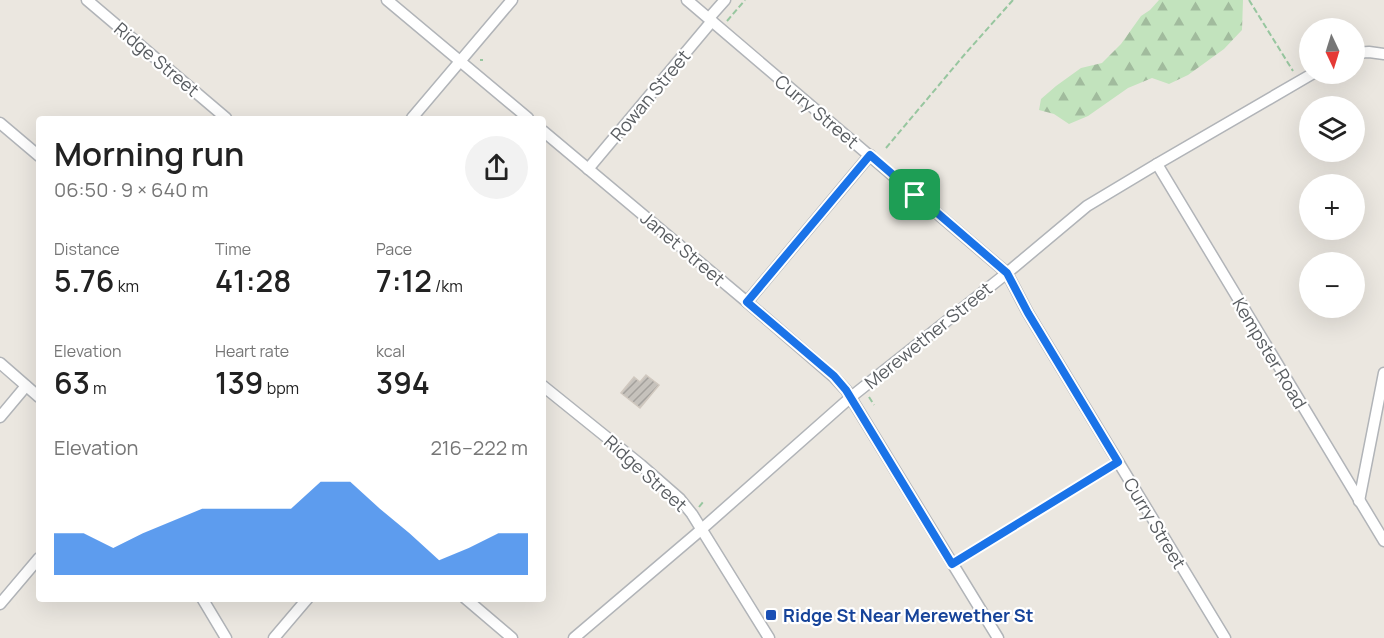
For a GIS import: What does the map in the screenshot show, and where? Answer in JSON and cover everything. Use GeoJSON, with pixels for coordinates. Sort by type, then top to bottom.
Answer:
{"type":"FeatureCollection","features":[{"type":"Feature","properties":{"kind":"street","name":"Ridge Street"},"geometry":{"type":"LineString","coordinates":[[87,0],[224,116]]}},
{"type":"Feature","properties":{"kind":"street"},"geometry":{"type":"LineString","coordinates":[[387,0],[526,116]]}},
{"type":"Feature","properties":{"kind":"street"},"geometry":{"type":"LineString","coordinates":[[413,116],[512,0]]}},
{"type":"Feature","properties":{"kind":"street","name":"Curry Street"},"geometry":{"type":"LineString","coordinates":[[687,0],[1007,273],[1028,313],[1226,638]]}},
{"type":"Feature","properties":{"kind":"street","name":"Rowan Street"},"geometry":{"type":"LineString","coordinates":[[588,169],[725,0]]}},
{"type":"Feature","properties":{"kind":"street"},"geometry":{"type":"LineString","coordinates":[[1365,52],[1384,54]]}},
{"type":"Feature","properties":{"kind":"street","name":"Merewether Street"},"geometry":{"type":"LineString","coordinates":[[574,638],[851,397],[1087,206],[1299,82]]}},
{"type":"Feature","properties":{"kind":"street"},"geometry":{"type":"LineString","coordinates":[[0,123],[36,153]]}},
{"type":"Feature","properties":{"kind":"street","name":"Janet Street"},"geometry":{"type":"LineString","coordinates":[[546,134],[834,376],[851,397],[998,638]]}},
{"type":"Feature","properties":{"kind":"street"},"geometry":{"type":"LineString","coordinates":[[747,302],[870,155]]}},
{"type":"Feature","properties":{"kind":"street","name":"Kempster Road"},"geometry":{"type":"LineString","coordinates":[[1157,164],[1384,541]]}},
{"type":"Feature","properties":{"kind":"street"},"geometry":{"type":"LineString","coordinates":[[0,363],[36,394]]}},
{"type":"Feature","properties":{"kind":"street"},"geometry":{"type":"LineString","coordinates":[[1359,501],[1384,373]]}},
{"type":"Feature","properties":{"kind":"street"},"geometry":{"type":"LineString","coordinates":[[0,417],[26,386]]}},
{"type":"Feature","properties":{"kind":"street","name":"Ridge Street"},"geometry":{"type":"LineString","coordinates":[[546,388],[680,499],[702,529],[769,638]]}},
{"type":"Feature","properties":{"kind":"street"},"geometry":{"type":"LineString","coordinates":[[0,604],[36,562]]}},
{"type":"Feature","properties":{"kind":"street"},"geometry":{"type":"LineString","coordinates":[[204,602],[226,638]]}},
{"type":"Feature","properties":{"kind":"street"},"geometry":{"type":"LineString","coordinates":[[274,638],[305,602]]}},
{"type":"Feature","properties":{"kind":"street"},"geometry":{"type":"LineString","coordinates":[[470,602],[512,638]]}},
{"type":"Feature","properties":{"kind":"lane"},"geometry":{"type":"LineString","coordinates":[[952,564],[1118,462]]}},
{"type":"Feature","properties":{"kind":"path"},"geometry":{"type":"LineString","coordinates":[[727,21],[745,0]]}},
{"type":"Feature","properties":{"kind":"path"},"geometry":{"type":"LineString","coordinates":[[886,148],[1013,0]]}},
{"type":"Feature","properties":{"kind":"path"},"geometry":{"type":"LineString","coordinates":[[1249,0],[1293,70]]}},
{"type":"Feature","properties":{"kind":"path"},"geometry":{"type":"LineString","coordinates":[[699,507],[703,502]]}},
{"type":"Feature","properties":{"kind":"green space"},"geometry":{"type":"Polygon","coordinates":[[[1159,0],[1243,0],[1242,30],[1224,49],[1188,75],[1169,84],[1152,78],[1128,88],[1088,116],[1069,124],[1054,114],[1039,110],[1041,99],[1056,86],[1081,68],[1102,63],[1121,44],[1141,16],[1159,0]]]}},
{"type":"Feature","properties":{"kind":"building"},"geometry":{"type":"Polygon","coordinates":[[[646,375],[659,385],[640,408],[621,393],[634,377],[640,382],[646,375]]]}},
{"type":"Feature","properties":{"kind":"place","name":"Ridge St Near Merewether St"},"geometry":{"type":"Point","coordinates":[771,615]}},
{"type":"Feature","properties":{"kind":"route"},"geometry":{"type":"LineString","coordinates":[[870,155],[915,195],[1007,273],[1028,313],[1118,462],[952,564],[846,390],[834,376],[747,302],[870,155]]}}]}
